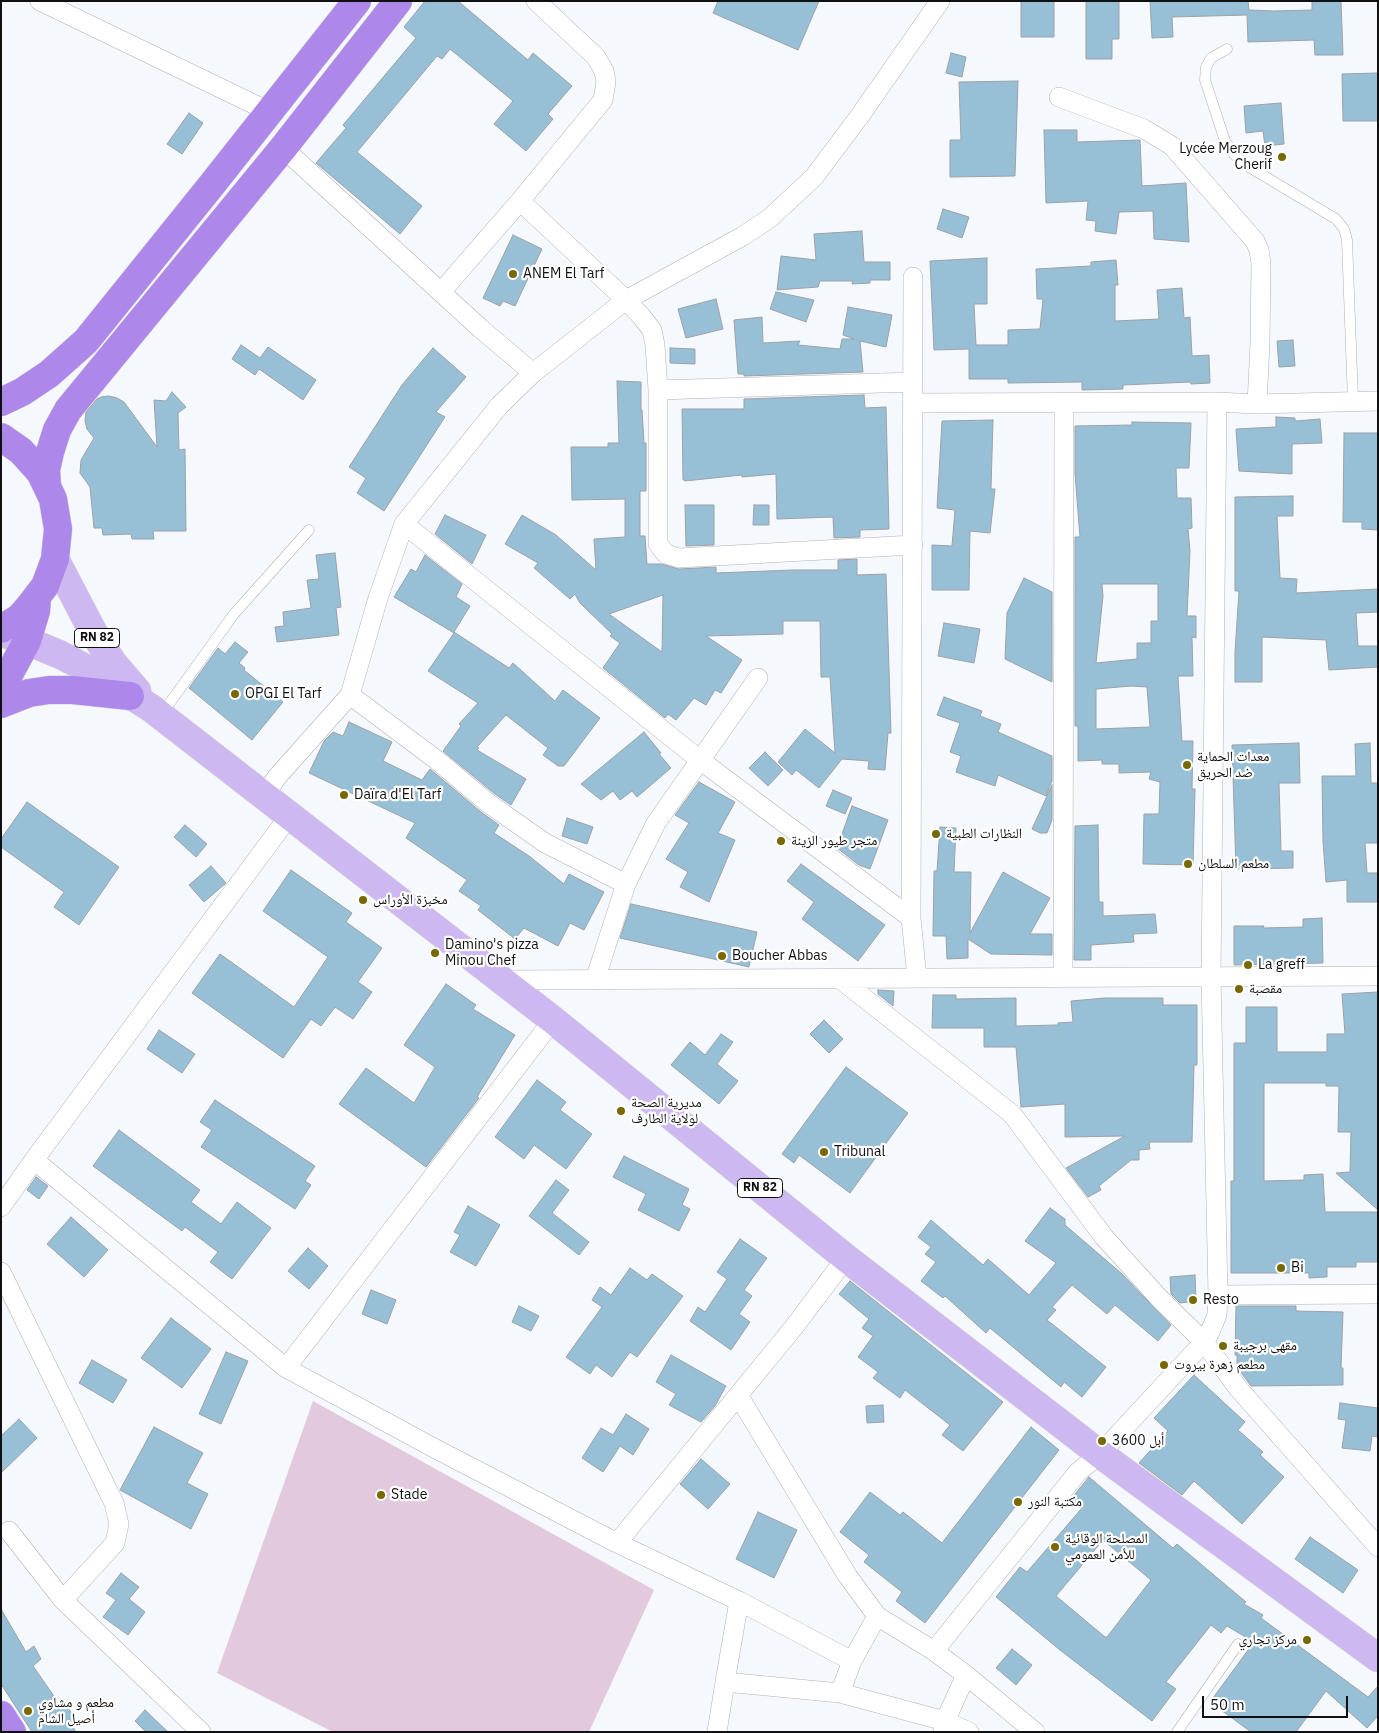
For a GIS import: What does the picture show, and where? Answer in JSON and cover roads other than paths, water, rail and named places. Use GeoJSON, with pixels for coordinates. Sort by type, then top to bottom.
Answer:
{"type":"FeatureCollection","features":[{"type":"Feature","properties":{"kind":"highway"},"geometry":{"type":"LineString","coordinates":[[1,402],[22,392],[49,374],[86,341],[357,1]]}},
{"type":"Feature","properties":{"kind":"highway"},"geometry":{"type":"LineString","coordinates":[[1,629],[19,618],[37,598],[48,579],[55,559],[58,536],[56,514],[47,485],[46,470],[57,430],[68,410],[283,148],[398,1]]}},
{"type":"Feature","properties":{"kind":"highway"},"geometry":{"type":"LineString","coordinates":[[1,437],[21,451],[31,461],[47,485]]}},
{"type":"Feature","properties":{"kind":"highway"},"geometry":{"type":"LineString","coordinates":[[1,685],[7,678],[27,641],[36,611],[37,598]]}},
{"type":"Feature","properties":{"kind":"highway"},"geometry":{"type":"LineString","coordinates":[[1,704],[29,693],[49,690],[73,690],[147,706]]}},
{"type":"Feature","properties":{"kind":"highway"},"geometry":{"type":"LineString","coordinates":[[1,1715],[12,1732]]}},
{"type":"Feature","properties":{"kind":"main road","name":"RN 82"},"geometry":{"type":"LineString","coordinates":[[55,559],[92,630],[113,663],[147,706]]}},
{"type":"Feature","properties":{"kind":"main road","name":"RN 82"},"geometry":{"type":"LineString","coordinates":[[1,633],[27,641],[60,655],[91,671],[147,706],[553,1020],[846,1258],[1100,1454],[1378,1658]]}},
{"type":"Feature","properties":{"kind":"street"},"geometry":{"type":"LineString","coordinates":[[40,1],[270,112]]}},
{"type":"Feature","properties":{"kind":"street"},"geometry":{"type":"LineString","coordinates":[[441,292],[520,201],[603,100],[606,82],[604,71],[596,57],[536,1]]}},
{"type":"Feature","properties":{"kind":"street"},"geometry":{"type":"LineString","coordinates":[[264,796],[277,777],[350,695],[378,598],[404,524],[499,406],[533,373],[626,300],[770,218],[814,177],[859,117],[940,1]]}},
{"type":"Feature","properties":{"kind":"street"},"geometry":{"type":"LineString","coordinates":[[1059,97],[1144,128],[1172,146],[1255,241],[1261,263],[1257,404]]}},
{"type":"Feature","properties":{"kind":"street"},"geometry":{"type":"LineString","coordinates":[[283,148],[480,328],[533,373]]}},
{"type":"Feature","properties":{"kind":"street"},"geometry":{"type":"LineString","coordinates":[[520,201],[626,300],[652,330],[658,390],[658,544],[666,554],[679,558],[913,545]]}},
{"type":"Feature","properties":{"kind":"street"},"geometry":{"type":"LineString","coordinates":[[913,277],[911,918],[917,978]]}},
{"type":"Feature","properties":{"kind":"street"},"geometry":{"type":"LineString","coordinates":[[658,390],[913,382]]}},
{"type":"Feature","properties":{"kind":"street"},"geometry":{"type":"LineString","coordinates":[[914,403],[1217,402],[1257,404],[1378,401]]}},
{"type":"Feature","properties":{"kind":"street"},"geometry":{"type":"LineString","coordinates":[[934,1651],[1078,1472],[1100,1454],[1204,1342],[1217,1315],[1211,977],[1217,402]]}},
{"type":"Feature","properties":{"kind":"street"},"geometry":{"type":"LineString","coordinates":[[1062,978],[1064,403]]}},
{"type":"Feature","properties":{"kind":"street"},"geometry":{"type":"LineString","coordinates":[[404,524],[700,760],[911,918]]}},
{"type":"Feature","properties":{"kind":"street"},"geometry":{"type":"LineString","coordinates":[[595,980],[626,884],[656,823],[758,678]]}},
{"type":"Feature","properties":{"kind":"street"},"geometry":{"type":"LineString","coordinates":[[350,695],[438,761],[488,803],[545,843],[626,884]]}},
{"type":"Feature","properties":{"kind":"street"},"geometry":{"type":"LineString","coordinates":[[1,1208],[34,1160],[290,816]]}},
{"type":"Feature","properties":{"kind":"street"},"geometry":{"type":"LineString","coordinates":[[502,980],[1378,976]]}},
{"type":"Feature","properties":{"kind":"street"},"geometry":{"type":"LineString","coordinates":[[840,978],[1012,1114],[1104,1237],[1160,1299],[1204,1342],[1238,1388],[1378,1547]]}},
{"type":"Feature","properties":{"kind":"street"},"geometry":{"type":"LineString","coordinates":[[286,1368],[553,1020]]}},
{"type":"Feature","properties":{"kind":"street"},"geometry":{"type":"LineString","coordinates":[[34,1160],[286,1368],[434,1448],[617,1543],[740,1601],[852,1660]]}},
{"type":"Feature","properties":{"kind":"street"},"geometry":{"type":"LineString","coordinates":[[617,1543],[794,1327],[846,1258]]}},
{"type":"Feature","properties":{"kind":"street"},"geometry":{"type":"LineString","coordinates":[[1,1272],[114,1503],[119,1524],[115,1543],[63,1600]]}},
{"type":"Feature","properties":{"kind":"street"},"geometry":{"type":"LineString","coordinates":[[1218,1295],[1378,1294]]}},
{"type":"Feature","properties":{"kind":"street"},"geometry":{"type":"LineString","coordinates":[[738,1395],[847,1575],[877,1616],[934,1651],[1035,1732]]}},
{"type":"Feature","properties":{"kind":"street"},"geometry":{"type":"LineString","coordinates":[[9,1531],[63,1600],[201,1732]]}},
{"type":"Feature","properties":{"kind":"street"},"geometry":{"type":"LineString","coordinates":[[717,1732],[740,1601]]}},
{"type":"Feature","properties":{"kind":"street"},"geometry":{"type":"LineString","coordinates":[[840,1693],[852,1660],[877,1616]]}},
{"type":"Feature","properties":{"kind":"street"},"geometry":{"type":"LineString","coordinates":[[944,1726],[966,1675]]}},
{"type":"Feature","properties":{"kind":"street"},"geometry":{"type":"LineString","coordinates":[[726,1682],[840,1693],[969,1732]]}},
{"type":"Feature","properties":{"kind":"lane"},"geometry":{"type":"LineString","coordinates":[[1226,49],[1211,58],[1206,67],[1205,80],[1225,141],[1244,164],[1336,218],[1344,229],[1347,240],[1353,401]]}},
{"type":"Feature","properties":{"kind":"lane"},"geometry":{"type":"LineString","coordinates":[[147,706],[234,614],[309,530]]}},
{"type":"Feature","properties":{"kind":"lane"},"geometry":{"type":"LineString","coordinates":[[1177,1732],[1238,1644]]}},
{"type":"Feature","properties":{"kind":"place","name":"Lycée Merzoug Cherif"},"geometry":{"type":"Point","coordinates":[1282,157]}},
{"type":"Feature","properties":{"kind":"place","name":"ANEM El Tarf"},"geometry":{"type":"Point","coordinates":[513,274]}},
{"type":"Feature","properties":{"kind":"place","name":"OPGI El Tarf"},"geometry":{"type":"Point","coordinates":[235,694]}},
{"type":"Feature","properties":{"kind":"place","name":"معدات الحماية ضد الحريق"},"geometry":{"type":"Point","coordinates":[1187,765]}},
{"type":"Feature","properties":{"kind":"place","name":"Daïra d'El Tarf"},"geometry":{"type":"Point","coordinates":[344,795]}},
{"type":"Feature","properties":{"kind":"place","name":"النظارات الطبية"},"geometry":{"type":"Point","coordinates":[936,834]}},
{"type":"Feature","properties":{"kind":"place","name":"متجر طيور الزينة"},"geometry":{"type":"Point","coordinates":[781,841]}},
{"type":"Feature","properties":{"kind":"place","name":"مطعم السلطان"},"geometry":{"type":"Point","coordinates":[1188,864]}},
{"type":"Feature","properties":{"kind":"place","name":"مخبزة الأوراس"},"geometry":{"type":"Point","coordinates":[363,900]}},
{"type":"Feature","properties":{"kind":"place","name":"Damino's pizza Minou Chef"},"geometry":{"type":"Point","coordinates":[435,953]}},
{"type":"Feature","properties":{"kind":"place","name":"Boucher Abbas"},"geometry":{"type":"Point","coordinates":[722,956]}},
{"type":"Feature","properties":{"kind":"place","name":"La greff"},"geometry":{"type":"Point","coordinates":[1248,965]}},
{"type":"Feature","properties":{"kind":"place","name":"مقصبة"},"geometry":{"type":"Point","coordinates":[1239,989]}},
{"type":"Feature","properties":{"kind":"place","name":"مديرية الصحة لولاية الطارف"},"geometry":{"type":"Point","coordinates":[621,1111]}},
{"type":"Feature","properties":{"kind":"place","name":"Tribunal"},"geometry":{"type":"Point","coordinates":[824,1152]}},
{"type":"Feature","properties":{"kind":"place","name":"Bi"},"geometry":{"type":"Point","coordinates":[1281,1268]}},
{"type":"Feature","properties":{"kind":"place","name":"Resto"},"geometry":{"type":"Point","coordinates":[1193,1300]}},
{"type":"Feature","properties":{"kind":"place","name":"مقهى برجيبة"},"geometry":{"type":"Point","coordinates":[1223,1346]}},
{"type":"Feature","properties":{"kind":"place","name":"مطعم زهرة بيروت"},"geometry":{"type":"Point","coordinates":[1164,1365]}},
{"type":"Feature","properties":{"kind":"place","name":"أبل 3600"},"geometry":{"type":"Point","coordinates":[1102,1441]}},
{"type":"Feature","properties":{"kind":"place","name":"Stade"},"geometry":{"type":"Point","coordinates":[381,1495]}},
{"type":"Feature","properties":{"kind":"place","name":"مكتبة النور"},"geometry":{"type":"Point","coordinates":[1018,1502]}},
{"type":"Feature","properties":{"kind":"place","name":"المصلحة الوقائية للأمن العمومي"},"geometry":{"type":"Point","coordinates":[1055,1547]}},
{"type":"Feature","properties":{"kind":"place","name":"مركز تجاري"},"geometry":{"type":"Point","coordinates":[1307,1640]}},
{"type":"Feature","properties":{"kind":"place","name":"مطعم و مشاوي أصيل الشام"},"geometry":{"type":"Point","coordinates":[28,1711]}}]}
